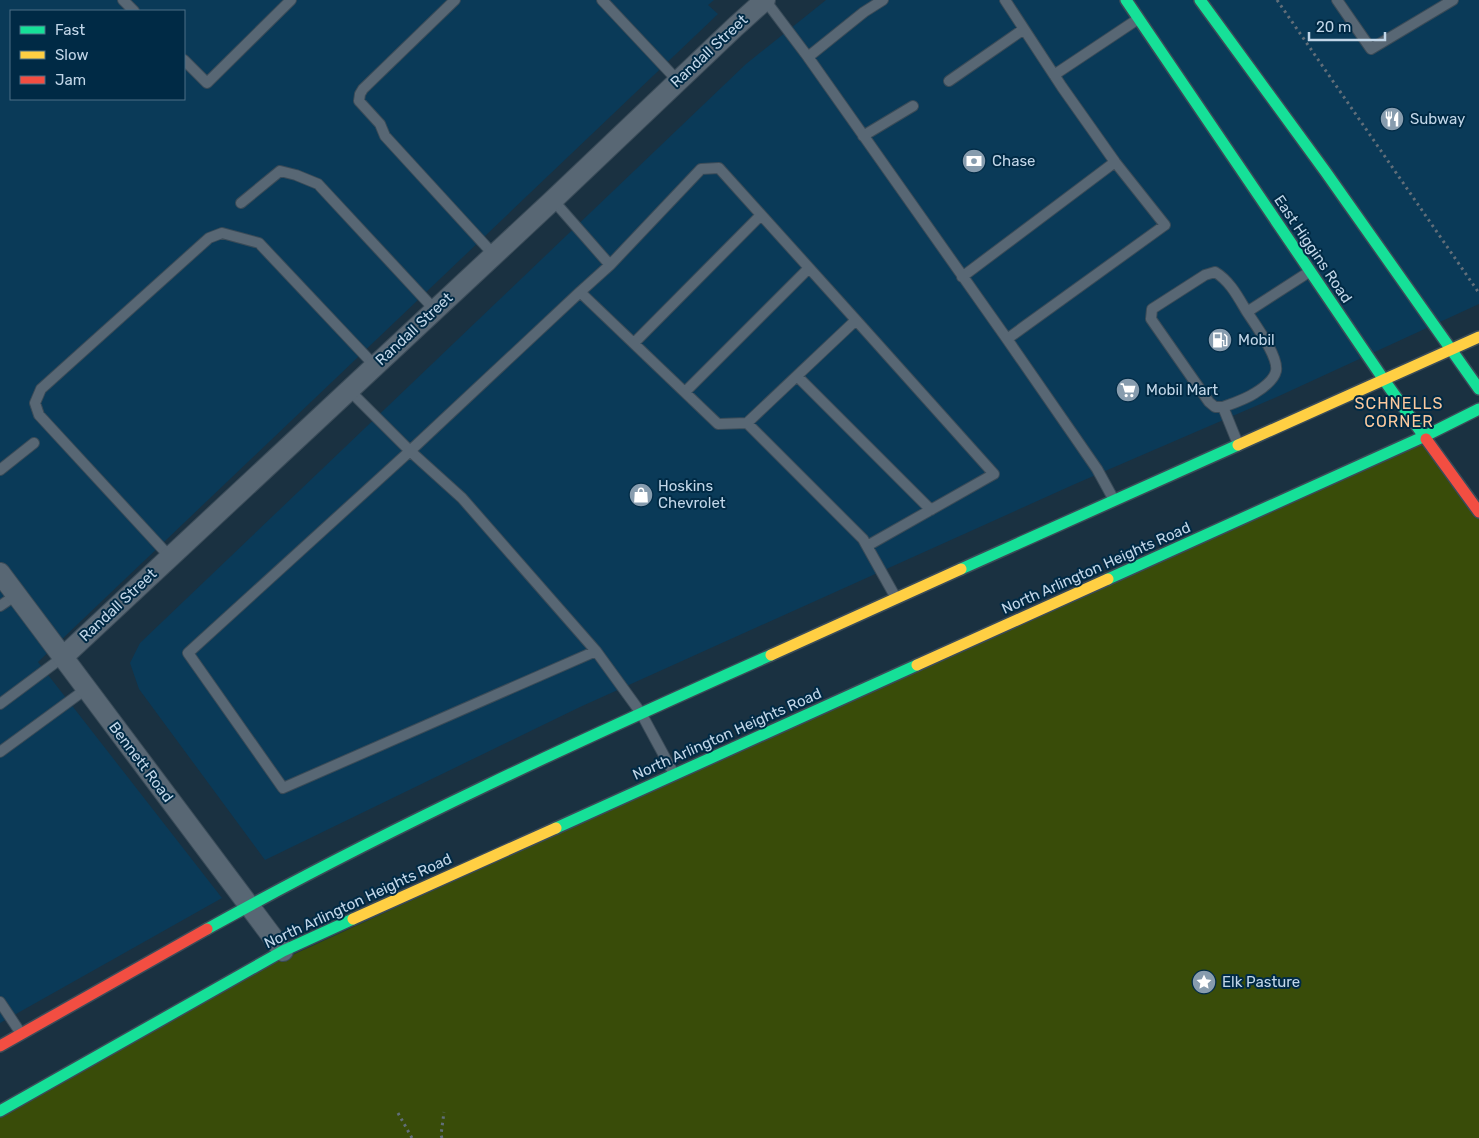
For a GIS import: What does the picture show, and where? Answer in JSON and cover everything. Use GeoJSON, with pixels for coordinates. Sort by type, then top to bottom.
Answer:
{"type":"FeatureCollection","features":[{"type":"Feature","properties":{"kind":"main road","name":"East Higgins Road"},"geometry":{"type":"LineString","coordinates":[[1126,0],[1384,380],[1479,512]]}},
{"type":"Feature","properties":{"kind":"main road"},"geometry":{"type":"LineString","coordinates":[[1200,0],[1325,171],[1479,389]]}},
{"type":"Feature","properties":{"kind":"main road"},"geometry":{"type":"LineString","coordinates":[[0,1046],[249,906],[382,836],[641,713],[1479,337]]}},
{"type":"Feature","properties":{"kind":"main road","name":"North Arlington Heights Road"},"geometry":{"type":"LineString","coordinates":[[0,1111],[282,951],[1425,436],[1479,409]]}},
{"type":"Feature","properties":{"kind":"street","name":"Randall Street"},"geometry":{"type":"LineString","coordinates":[[63,657],[553,200],[760,2]]}},
{"type":"Feature","properties":{"kind":"street","name":"Bennett Road"},"geometry":{"type":"LineString","coordinates":[[0,573],[8,600],[63,657],[282,951]]}},
{"type":"Feature","properties":{"kind":"lane"},"geometry":{"type":"LineString","coordinates":[[123,0],[133,10]]}},
{"type":"Feature","properties":{"kind":"lane"},"geometry":{"type":"LineString","coordinates":[[185,61],[207,83],[291,0]]}},
{"type":"Feature","properties":{"kind":"lane"},"geometry":{"type":"LineString","coordinates":[[455,0],[364,89],[360,94],[359,101],[380,124],[385,136],[494,255]]}},
{"type":"Feature","properties":{"kind":"lane"},"geometry":{"type":"LineString","coordinates":[[602,0],[678,81]]}},
{"type":"Feature","properties":{"kind":"lane"},"geometry":{"type":"LineString","coordinates":[[808,58],[864,12],[883,0]]}},
{"type":"Feature","properties":{"kind":"lane"},"geometry":{"type":"LineString","coordinates":[[1005,0],[1054,75],[1116,162],[1165,226],[1007,339]]}},
{"type":"Feature","properties":{"kind":"lane"},"geometry":{"type":"LineString","coordinates":[[1337,0],[1372,49],[1438,4],[1453,0]]}},
{"type":"Feature","properties":{"kind":"lane"},"geometry":{"type":"LineString","coordinates":[[760,2],[808,58],[1097,469],[1114,501]]}},
{"type":"Feature","properties":{"kind":"lane"},"geometry":{"type":"LineString","coordinates":[[1054,75],[1139,19]]}},
{"type":"Feature","properties":{"kind":"lane"},"geometry":{"type":"LineString","coordinates":[[949,81],[1024,29]]}},
{"type":"Feature","properties":{"kind":"lane"},"geometry":{"type":"LineString","coordinates":[[863,136],[913,106]]}},
{"type":"Feature","properties":{"kind":"lane"},"geometry":{"type":"LineString","coordinates":[[962,277],[1116,162]]}},
{"type":"Feature","properties":{"kind":"lane"},"geometry":{"type":"LineString","coordinates":[[596,651],[282,788],[188,653],[410,451],[610,265],[702,169],[719,168],[994,474],[867,546]]}},
{"type":"Feature","properties":{"kind":"lane"},"geometry":{"type":"LineString","coordinates":[[242,203],[280,170],[318,184],[435,310]]}},
{"type":"Feature","properties":{"kind":"lane"},"geometry":{"type":"LineString","coordinates":[[553,200],[610,265]]}},
{"type":"Feature","properties":{"kind":"lane"},"geometry":{"type":"LineString","coordinates":[[634,343],[761,215]]}},
{"type":"Feature","properties":{"kind":"lane"},"geometry":{"type":"LineString","coordinates":[[170,557],[39,415],[35,403],[41,389],[209,238],[222,233],[259,243],[375,366]]}},
{"type":"Feature","properties":{"kind":"lane"},"geometry":{"type":"LineString","coordinates":[[685,392],[809,268]]}},
{"type":"Feature","properties":{"kind":"lane"},"geometry":{"type":"LineString","coordinates":[[1247,312],[1310,271]]}},
{"type":"Feature","properties":{"kind":"lane"},"geometry":{"type":"LineString","coordinates":[[1215,272],[1224,277],[1229,283],[1247,312],[1270,348],[1276,370],[1272,380],[1256,393],[1223,408],[1215,407],[1209,402],[1151,319],[1152,310],[1205,275],[1215,272]]}},
{"type":"Feature","properties":{"kind":"lane"},"geometry":{"type":"LineString","coordinates":[[580,292],[718,424],[747,423],[856,320]]}},
{"type":"Feature","properties":{"kind":"lane"},"geometry":{"type":"LineString","coordinates":[[797,376],[932,510]]}},
{"type":"Feature","properties":{"kind":"lane"},"geometry":{"type":"LineString","coordinates":[[349,390],[410,451],[462,498],[596,651],[641,713],[674,774]]}},
{"type":"Feature","properties":{"kind":"lane"},"geometry":{"type":"LineString","coordinates":[[1223,408],[1239,445]]}},
{"type":"Feature","properties":{"kind":"lane"},"geometry":{"type":"LineString","coordinates":[[747,423],[863,539],[896,599]]}},
{"type":"Feature","properties":{"kind":"lane"},"geometry":{"type":"LineString","coordinates":[[0,470],[34,443]]}},
{"type":"Feature","properties":{"kind":"lane"},"geometry":{"type":"LineString","coordinates":[[0,704],[63,657]]}},
{"type":"Feature","properties":{"kind":"lane"},"geometry":{"type":"LineString","coordinates":[[0,752],[86,688]]}},
{"type":"Feature","properties":{"kind":"lane"},"geometry":{"type":"LineString","coordinates":[[0,1002],[21,1034]]}},
{"type":"Feature","properties":{"kind":"path"},"geometry":{"type":"LineString","coordinates":[[1277,0],[1479,293]]}},
{"type":"Feature","properties":{"kind":"path"},"geometry":{"type":"LineString","coordinates":[[442,1138],[444,1112]]}},
{"type":"Feature","properties":{"kind":"path"},"geometry":{"type":"LineString","coordinates":[[398,1113],[412,1138]]}},
{"type":"Feature","properties":{"kind":"shaded area"},"geometry":{"type":"Polygon","coordinates":[[[0,0],[714,0],[708,5],[718,14],[38,662],[222,898],[0,1023],[0,0]]]}},
{"type":"Feature","properties":{"kind":"shaded area"},"geometry":{"type":"Polygon","coordinates":[[[826,0],[1479,0],[1479,304],[1279,396],[1075,484],[580,707],[265,860],[139,689],[130,663],[140,643],[746,64],[826,0]]]}},
{"type":"Feature","properties":{"kind":"green space"},"geometry":{"type":"Polygon","coordinates":[[[1425,436],[1479,512],[1479,1138],[0,1138],[0,1114],[264,968],[1425,436]]]}},
{"type":"Feature","properties":{"kind":"traffic: fast"},"geometry":{"type":"LineString","coordinates":[[1126,0],[1426,439]]}},
{"type":"Feature","properties":{"kind":"traffic: fast"},"geometry":{"type":"LineString","coordinates":[[1200,0],[1325,171],[1479,389]]}},
{"type":"Feature","properties":{"kind":"traffic: fast"},"geometry":{"type":"LineString","coordinates":[[1108,579],[1425,436],[1479,409]]}},
{"type":"Feature","properties":{"kind":"traffic: fast"},"geometry":{"type":"LineString","coordinates":[[961,569],[1238,445]]}},
{"type":"Feature","properties":{"kind":"traffic: fast"},"geometry":{"type":"LineString","coordinates":[[207,929],[345,855],[416,820],[628,719],[771,655]]}},
{"type":"Feature","properties":{"kind":"traffic: fast"},"geometry":{"type":"LineString","coordinates":[[556,828],[917,665]]}},
{"type":"Feature","properties":{"kind":"traffic: fast"},"geometry":{"type":"LineString","coordinates":[[0,1111],[283,951],[353,919]]}},
{"type":"Feature","properties":{"kind":"traffic: slow"},"geometry":{"type":"LineString","coordinates":[[1238,445],[1479,337]]}},
{"type":"Feature","properties":{"kind":"traffic: slow"},"geometry":{"type":"LineString","coordinates":[[771,655],[961,569]]}},
{"type":"Feature","properties":{"kind":"traffic: slow"},"geometry":{"type":"LineString","coordinates":[[917,665],[1108,579]]}},
{"type":"Feature","properties":{"kind":"traffic: slow"},"geometry":{"type":"LineString","coordinates":[[353,919],[556,828]]}},
{"type":"Feature","properties":{"kind":"traffic: jam"},"geometry":{"type":"LineString","coordinates":[[1426,439],[1479,512]]}},
{"type":"Feature","properties":{"kind":"traffic: jam"},"geometry":{"type":"LineString","coordinates":[[0,1046],[207,929]]}},
{"type":"Feature","properties":{"kind":"place","name":"Subway"},"geometry":{"type":"Point","coordinates":[1392,119]}},
{"type":"Feature","properties":{"kind":"place","name":"Chase"},"geometry":{"type":"Point","coordinates":[974,161]}},
{"type":"Feature","properties":{"kind":"place","name":"Mobil"},"geometry":{"type":"Point","coordinates":[1220,340]}},
{"type":"Feature","properties":{"kind":"place","name":"Mobil Mart"},"geometry":{"type":"Point","coordinates":[1128,390]}},
{"type":"Feature","properties":{"kind":"place","name":"Hoskins Chevrolet"},"geometry":{"type":"Point","coordinates":[641,495]}},
{"type":"Feature","properties":{"kind":"place","name":"Elk Pasture"},"geometry":{"type":"Point","coordinates":[1204,982]}},
{"type":"Feature","properties":{"kind":"district","name":"SCHNELLS CORNER"},"geometry":{"type":"Point","coordinates":[1399,412]}}]}
